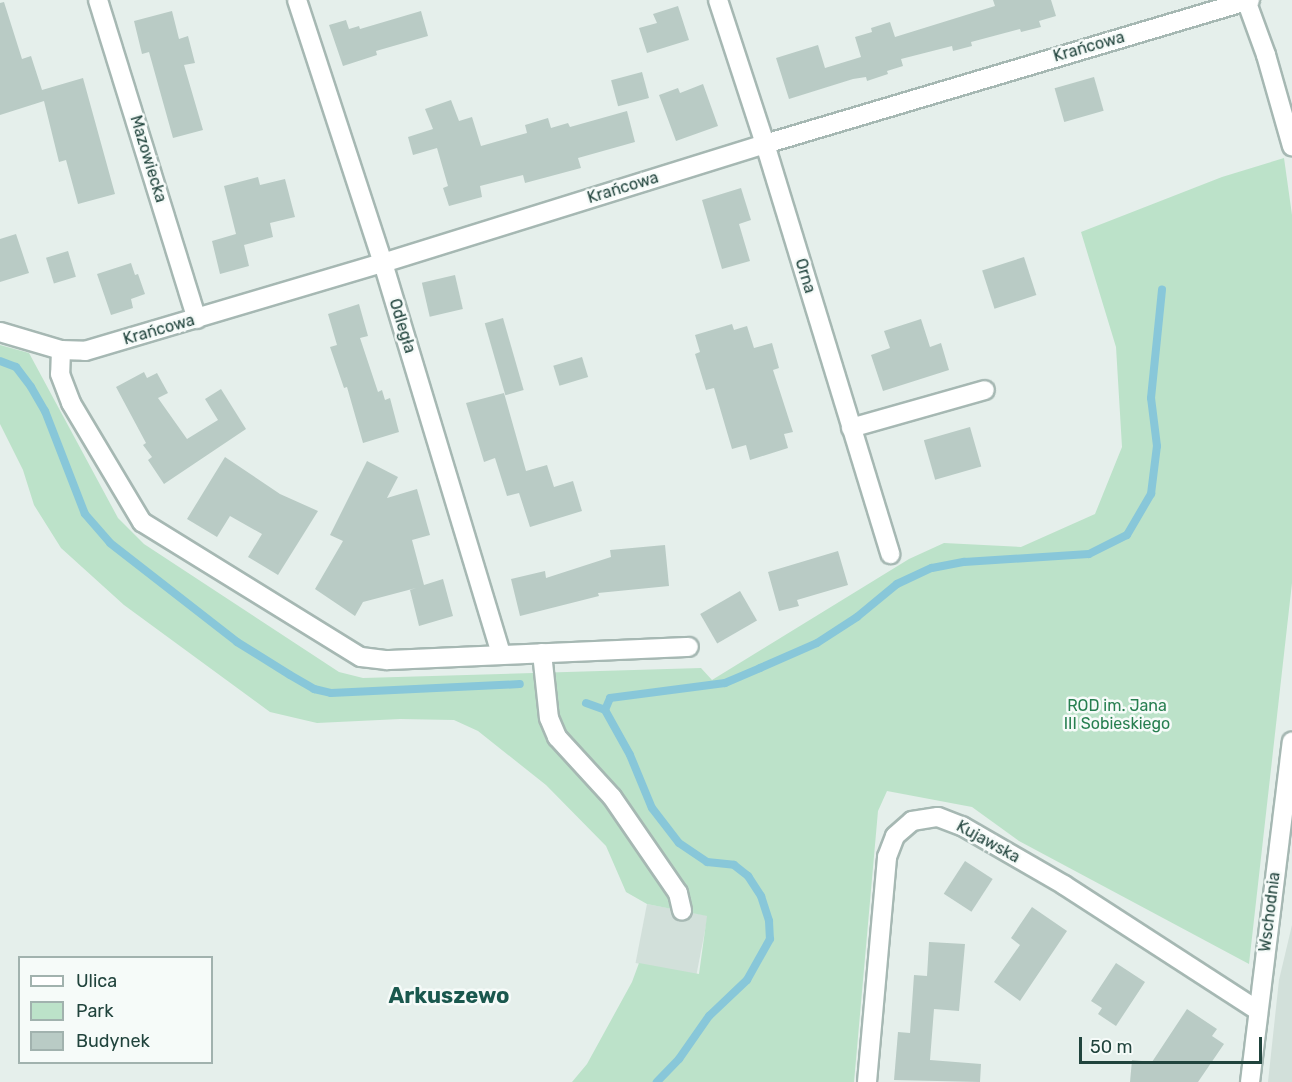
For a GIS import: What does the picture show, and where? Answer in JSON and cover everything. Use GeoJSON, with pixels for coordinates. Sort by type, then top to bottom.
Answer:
{"type":"FeatureCollection","features":[{"type":"Feature","properties":{"kind":"street","name":"Mazowiecka"},"geometry":{"type":"LineString","coordinates":[[98,0],[197,319]]}},
{"type":"Feature","properties":{"kind":"street","name":"Odległa"},"geometry":{"type":"LineString","coordinates":[[297,0],[383,263],[501,654]]}},
{"type":"Feature","properties":{"kind":"street","name":"Orna"},"geometry":{"type":"LineString","coordinates":[[718,0],[765,144],[890,554]]}},
{"type":"Feature","properties":{"kind":"street","name":"Krańcowa"},"geometry":{"type":"LineString","coordinates":[[0,332],[61,350],[85,351],[383,263],[765,144],[1248,0]]}},
{"type":"Feature","properties":{"kind":"street"},"geometry":{"type":"LineString","coordinates":[[1248,0],[1292,146]]}},
{"type":"Feature","properties":{"kind":"street"},"geometry":{"type":"LineString","coordinates":[[61,350],[60,374],[71,403],[142,522],[361,657],[387,660],[689,647]]}},
{"type":"Feature","properties":{"kind":"street"},"geometry":{"type":"LineString","coordinates":[[851,428],[985,390]]}},
{"type":"Feature","properties":{"kind":"street"},"geometry":{"type":"LineString","coordinates":[[542,653],[549,718],[556,737],[612,797],[678,892],[682,911]]}},
{"type":"Feature","properties":{"kind":"street","name":"Wschodnia"},"geometry":{"type":"LineString","coordinates":[[1250,1082],[1257,1010],[1291,766],[1292,742]]}},
{"type":"Feature","properties":{"kind":"street","name":"Kujawska"},"geometry":{"type":"LineString","coordinates":[[867,1082],[887,857],[895,836],[912,821],[938,817],[962,826],[1064,885],[1257,1010]]}},
{"type":"Feature","properties":{"kind":"shaded area"},"geometry":{"type":"Polygon","coordinates":[[[647,904],[708,916],[696,975],[636,963],[647,904]]]}},
{"type":"Feature","properties":{"kind":"shaded area"},"geometry":{"type":"Polygon","coordinates":[[[1292,925],[1292,1082],[1268,1082],[1279,980],[1292,925]]]}},
{"type":"Feature","properties":{"kind":"green space","name":"ROD im. Jana III Sobieskiego"},"geometry":{"type":"Polygon","coordinates":[[[1284,158],[1292,215],[1292,583],[1249,964],[1019,841],[972,807],[887,791],[878,811],[854,1082],[572,1082],[587,1064],[632,982],[639,963],[699,974],[707,916],[647,904],[626,892],[606,846],[546,785],[478,731],[454,720],[400,719],[317,723],[270,712],[124,605],[61,548],[34,505],[23,470],[0,424],[0,345],[29,353],[118,518],[144,544],[339,672],[363,678],[701,668],[712,680],[909,559],[944,543],[1021,547],[1095,514],[1122,447],[1116,347],[1081,232],[1222,177],[1284,158]]]}},
{"type":"Feature","properties":{"kind":"building"},"geometry":{"type":"Polygon","coordinates":[[[993,0],[1051,0],[1056,16],[1039,21],[1041,27],[1021,32],[1020,29],[971,42],[972,46],[953,51],[952,46],[901,59],[903,66],[887,71],[888,74],[867,81],[866,77],[853,79],[789,99],[776,58],[818,45],[825,68],[861,57],[855,37],[872,32],[871,28],[890,22],[895,37],[995,6],[993,0]]]}},
{"type":"Feature","properties":{"kind":"building"},"geometry":{"type":"Polygon","coordinates":[[[4,2],[22,59],[31,56],[42,90],[83,78],[115,194],[78,204],[66,160],[59,162],[44,101],[0,115],[0,3],[4,2]]]}},
{"type":"Feature","properties":{"kind":"building"},"geometry":{"type":"Polygon","coordinates":[[[678,6],[689,40],[647,53],[639,28],[657,23],[653,14],[678,6]]]}},
{"type":"Feature","properties":{"kind":"building"},"geometry":{"type":"Polygon","coordinates":[[[172,11],[179,39],[188,36],[195,63],[184,65],[203,130],[173,138],[149,52],[142,54],[134,21],[172,11]]]}},
{"type":"Feature","properties":{"kind":"building"},"geometry":{"type":"Polygon","coordinates":[[[421,11],[428,36],[376,51],[377,55],[343,66],[329,25],[346,20],[349,29],[359,26],[360,29],[421,11]]]}},
{"type":"Feature","properties":{"kind":"building"},"geometry":{"type":"Polygon","coordinates":[[[642,72],[649,98],[618,106],[611,80],[642,72]]]}},
{"type":"Feature","properties":{"kind":"building"},"geometry":{"type":"Polygon","coordinates":[[[1094,77],[1104,111],[1064,122],[1055,88],[1094,77]]]}},
{"type":"Feature","properties":{"kind":"building"},"geometry":{"type":"Polygon","coordinates":[[[703,84],[718,126],[676,141],[659,95],[678,88],[680,93],[703,84]]]}},
{"type":"Feature","properties":{"kind":"building"},"geometry":{"type":"Polygon","coordinates":[[[451,100],[459,121],[472,117],[481,146],[527,133],[525,125],[548,118],[551,128],[568,123],[570,127],[627,111],[635,142],[578,158],[581,168],[525,183],[523,175],[480,186],[482,197],[449,206],[443,188],[448,186],[437,148],[413,155],[408,137],[433,129],[425,109],[451,100]]]}},
{"type":"Feature","properties":{"kind":"building"},"geometry":{"type":"Polygon","coordinates":[[[258,177],[260,185],[285,179],[295,217],[270,223],[273,237],[244,245],[249,266],[220,274],[212,241],[236,234],[224,186],[258,177]]]}},
{"type":"Feature","properties":{"kind":"building"},"geometry":{"type":"Polygon","coordinates":[[[741,188],[751,220],[739,224],[750,261],[722,269],[702,200],[741,188]]]}},
{"type":"Feature","properties":{"kind":"building"},"geometry":{"type":"Polygon","coordinates":[[[16,234],[29,273],[0,282],[0,239],[16,234]]]}},
{"type":"Feature","properties":{"kind":"building"},"geometry":{"type":"Polygon","coordinates":[[[68,251],[76,277],[54,284],[46,258],[68,251]]]}},
{"type":"Feature","properties":{"kind":"building"},"geometry":{"type":"Polygon","coordinates":[[[1024,257],[1036,295],[995,309],[982,271],[1024,257]]]}},
{"type":"Feature","properties":{"kind":"building"},"geometry":{"type":"Polygon","coordinates":[[[131,263],[135,275],[138,274],[145,294],[131,299],[133,308],[111,315],[97,274],[131,263]]]}},
{"type":"Feature","properties":{"kind":"building"},"geometry":{"type":"Polygon","coordinates":[[[455,275],[463,309],[430,317],[422,283],[455,275]]]}},
{"type":"Feature","properties":{"kind":"building"},"geometry":{"type":"Polygon","coordinates":[[[359,304],[368,336],[360,338],[378,392],[382,390],[385,400],[390,398],[399,432],[363,443],[347,387],[344,388],[330,347],[337,345],[328,314],[359,304]]]}},
{"type":"Feature","properties":{"kind":"building"},"geometry":{"type":"Polygon","coordinates":[[[503,318],[524,390],[505,395],[485,323],[503,318]]]}},
{"type":"Feature","properties":{"kind":"building"},"geometry":{"type":"Polygon","coordinates":[[[921,319],[930,347],[941,343],[949,370],[883,391],[871,355],[890,348],[884,331],[921,319]]]}},
{"type":"Feature","properties":{"kind":"building"},"geometry":{"type":"Polygon","coordinates":[[[732,324],[734,330],[747,326],[754,348],[772,343],[779,368],[773,370],[793,432],[784,434],[788,448],[750,460],[746,445],[732,449],[714,388],[706,390],[695,354],[700,352],[695,335],[732,324]]]}},
{"type":"Feature","properties":{"kind":"building"},"geometry":{"type":"Polygon","coordinates":[[[582,357],[588,377],[559,386],[553,366],[582,357]]]}},
{"type":"Feature","properties":{"kind":"building"},"geometry":{"type":"Polygon","coordinates":[[[144,372],[147,378],[157,373],[168,393],[158,398],[187,439],[218,420],[205,399],[221,389],[246,429],[164,484],[148,460],[152,457],[143,445],[146,443],[116,387],[144,372]]]}},
{"type":"Feature","properties":{"kind":"building"},"geometry":{"type":"Polygon","coordinates":[[[504,393],[526,471],[547,465],[554,487],[573,481],[582,511],[530,527],[519,493],[507,496],[495,458],[484,462],[466,403],[504,393]]]}},
{"type":"Feature","properties":{"kind":"building"},"geometry":{"type":"Polygon","coordinates":[[[970,427],[981,466],[935,480],[924,440],[970,427]]]}},
{"type":"Feature","properties":{"kind":"building"},"geometry":{"type":"Polygon","coordinates":[[[225,457],[280,494],[318,511],[278,575],[248,557],[262,534],[230,516],[217,537],[187,519],[225,457]]]}},
{"type":"Feature","properties":{"kind":"building"},"geometry":{"type":"Polygon","coordinates":[[[367,461],[398,477],[387,498],[417,489],[430,535],[412,540],[424,585],[443,579],[453,616],[419,626],[410,590],[416,588],[363,602],[355,616],[315,589],[343,541],[330,535],[367,461]]]}},
{"type":"Feature","properties":{"kind":"building"},"geometry":{"type":"Polygon","coordinates":[[[665,545],[669,586],[598,593],[599,596],[520,616],[511,579],[545,571],[546,578],[611,557],[610,550],[665,545]]]}},
{"type":"Feature","properties":{"kind":"building"},"geometry":{"type":"Polygon","coordinates":[[[838,551],[848,585],[797,600],[799,606],[779,611],[768,572],[838,551]]]}},
{"type":"Feature","properties":{"kind":"building"},"geometry":{"type":"Polygon","coordinates":[[[740,591],[757,620],[717,643],[700,614],[740,591]]]}},
{"type":"Feature","properties":{"kind":"building"},"geometry":{"type":"Polygon","coordinates":[[[965,861],[993,879],[971,912],[944,894],[965,861]]]}},
{"type":"Feature","properties":{"kind":"building"},"geometry":{"type":"Polygon","coordinates":[[[1032,907],[1067,931],[1020,1001],[994,982],[1020,945],[1011,938],[1032,907]]]}},
{"type":"Feature","properties":{"kind":"building"},"geometry":{"type":"Polygon","coordinates":[[[929,942],[965,944],[959,1011],[934,1009],[930,1060],[981,1064],[980,1082],[894,1080],[898,1032],[910,1033],[914,975],[927,976],[929,942]]]}},
{"type":"Feature","properties":{"kind":"building"},"geometry":{"type":"Polygon","coordinates":[[[1116,963],[1145,982],[1116,1026],[1098,1014],[1102,1008],[1091,1001],[1116,963]]]}},
{"type":"Feature","properties":{"kind":"building"},"geometry":{"type":"Polygon","coordinates":[[[1187,1009],[1217,1029],[1212,1036],[1224,1044],[1198,1082],[1130,1082],[1132,1060],[1152,1062],[1187,1009]]]}},
{"type":"Feature","properties":{"kind":"waterway"},"geometry":{"type":"LineString","coordinates":[[605,710],[610,698],[725,683],[760,668],[817,643],[857,617],[897,584],[932,568],[964,562],[1089,554],[1127,535],[1151,494],[1157,446],[1151,398],[1162,290]]}},
{"type":"Feature","properties":{"kind":"waterway"},"geometry":{"type":"LineString","coordinates":[[0,361],[16,367],[31,387],[45,411],[85,514],[110,543],[237,642],[290,675],[314,689],[331,693],[520,684]]}},
{"type":"Feature","properties":{"kind":"waterway"},"geometry":{"type":"LineString","coordinates":[[586,703],[605,710],[630,755],[652,808],[679,843],[707,862],[734,865],[748,876],[761,896],[769,921],[770,939],[747,980],[709,1016],[679,1059],[657,1082]]}},
{"type":"Feature","properties":{"kind":"district","name":"Arkuszewo"},"geometry":{"type":"Point","coordinates":[449,996]}}]}
